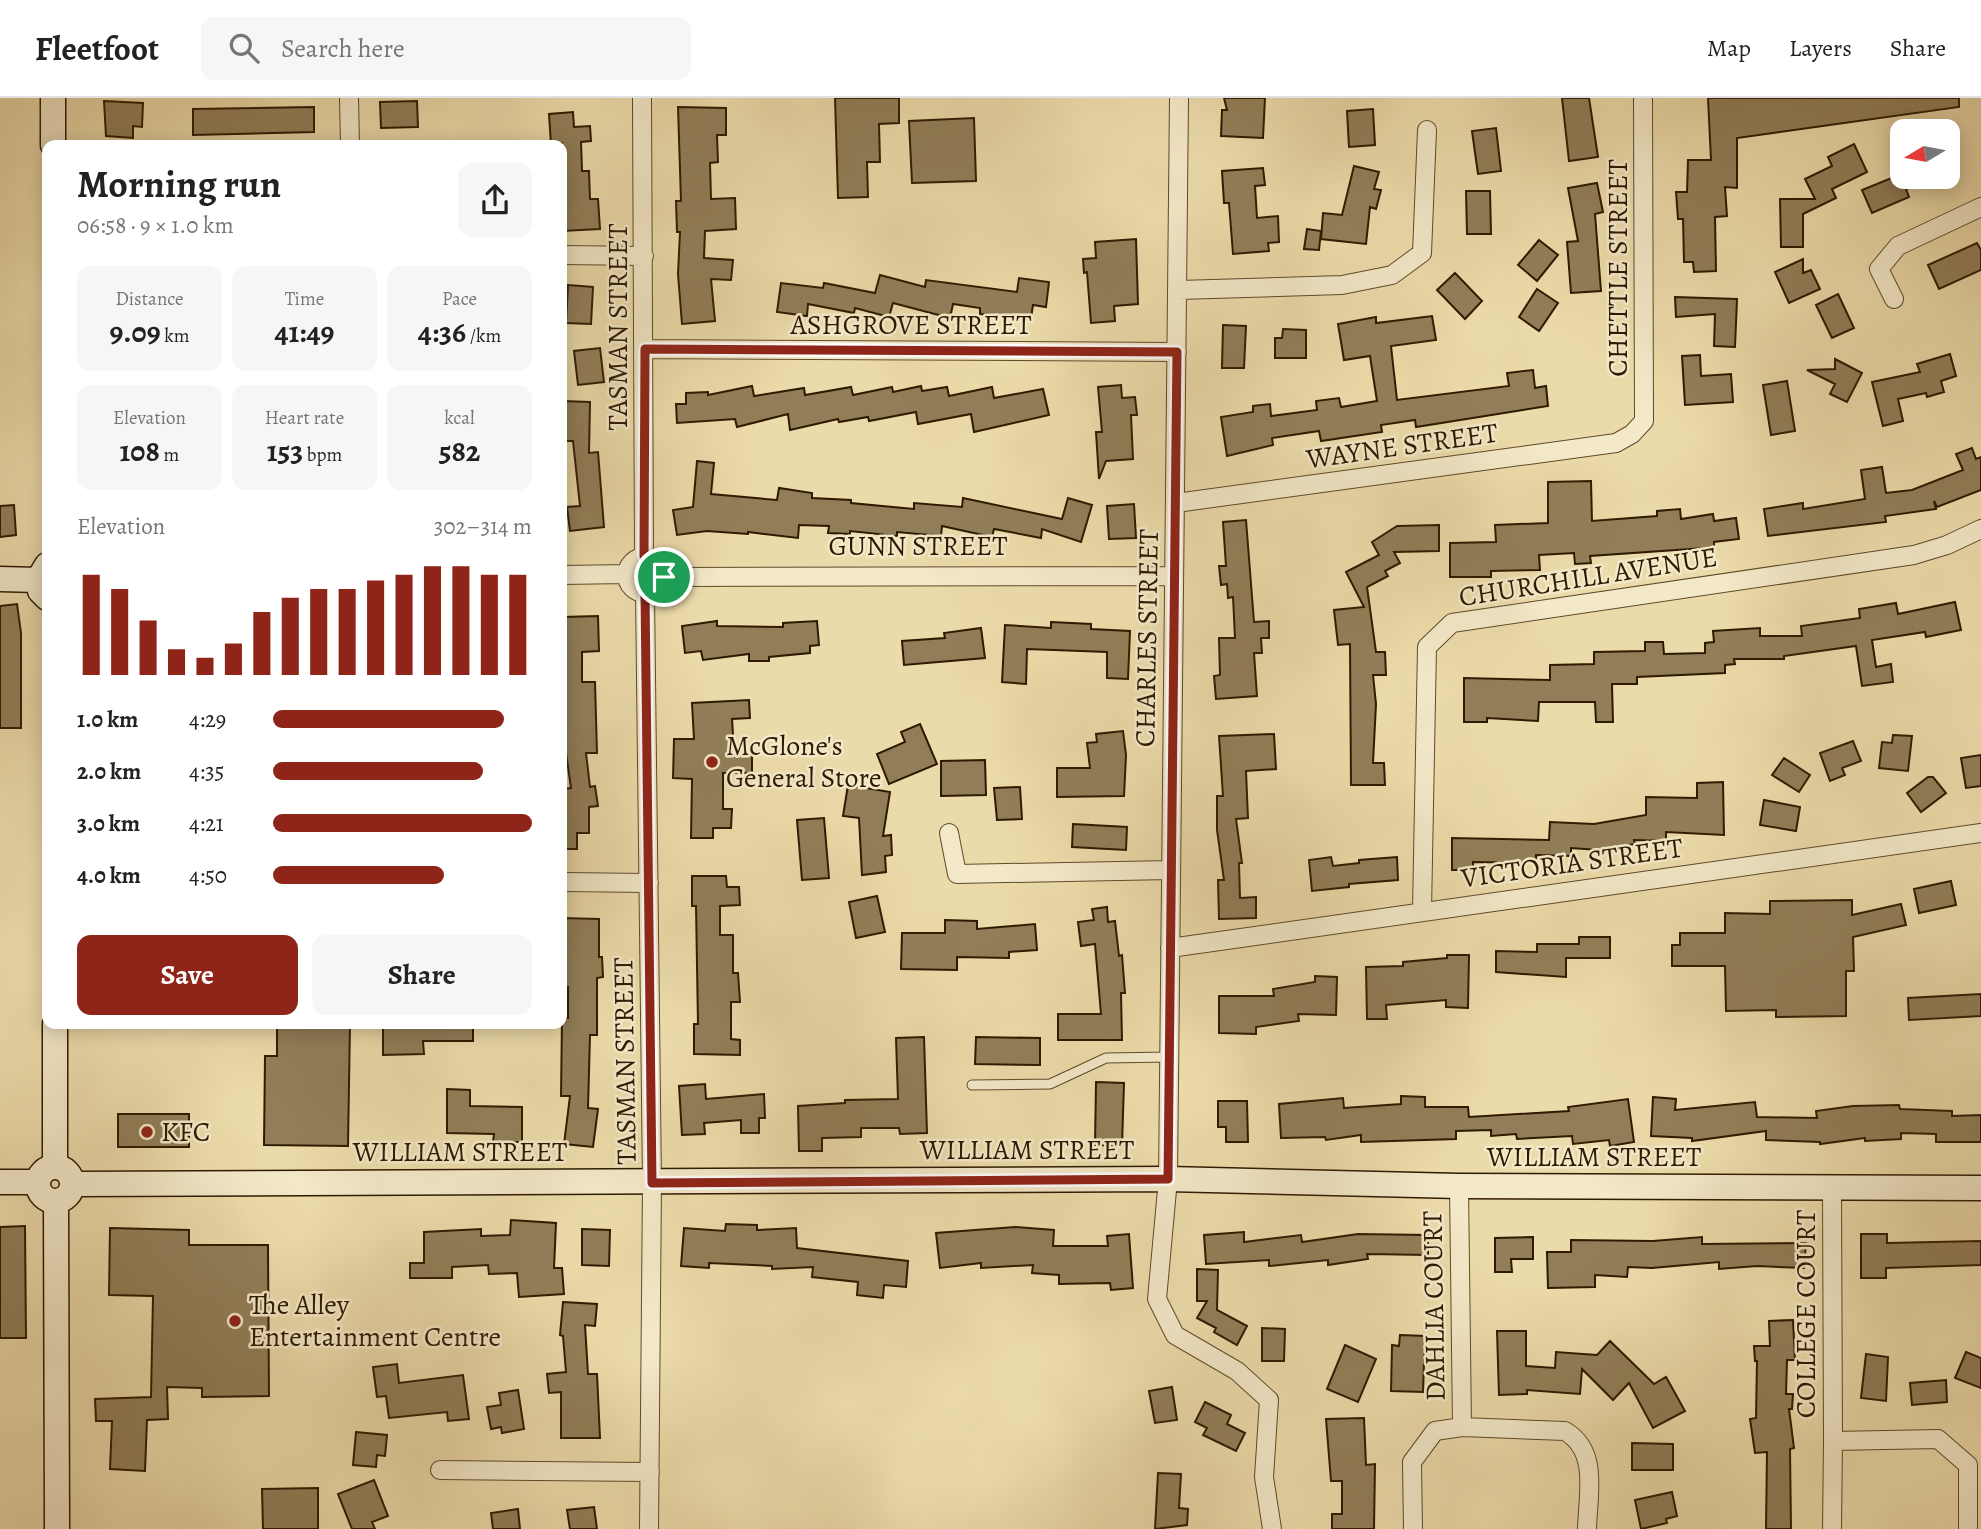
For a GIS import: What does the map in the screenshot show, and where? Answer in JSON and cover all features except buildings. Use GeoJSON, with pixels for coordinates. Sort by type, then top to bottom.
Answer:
{"type":"FeatureCollection","features":[{"type":"Feature","properties":{"kind":"main road"},"geometry":{"type":"LineString","coordinates":[[53,98],[53,140]]}},
{"type":"Feature","properties":{"kind":"main road"},"geometry":{"type":"LineString","coordinates":[[0,579],[42,581]]}},
{"type":"Feature","properties":{"kind":"main road"},"geometry":{"type":"LineString","coordinates":[[55,1029],[43,1196],[64,1193],[57,1529]]}},
{"type":"Feature","properties":{"kind":"main road"},"geometry":{"type":"LineString","coordinates":[[0,1182],[46,1174]]}},
{"type":"Feature","properties":{"kind":"main road","name":"WILLIAM STREET"},"geometry":{"type":"LineString","coordinates":[[64,1193],[466,1181],[652,1183],[1168,1179],[1459,1186],[1981,1188]]}},
{"type":"Feature","properties":{"kind":"street"},"geometry":{"type":"LineString","coordinates":[[349,98],[350,140]]}},
{"type":"Feature","properties":{"kind":"street","name":"TASMAN STREET"},"geometry":{"type":"LineString","coordinates":[[642,98],[644,556]]}},
{"type":"Feature","properties":{"kind":"street","name":"CHARLES STREET"},"geometry":{"type":"LineString","coordinates":[[1179,98],[1168,1179],[1157,1299],[1175,1335],[1237,1371],[1269,1400],[1264,1478],[1272,1529]]}},
{"type":"Feature","properties":{"kind":"street","name":"CHETTLE STREET"},"geometry":{"type":"LineString","coordinates":[[1632,434],[1644,421],[1643,98]]}},
{"type":"Feature","properties":{"kind":"street"},"geometry":{"type":"LineString","coordinates":[[1179,290],[1342,285],[1392,275],[1422,253],[1427,130]]}},
{"type":"Feature","properties":{"kind":"street"},"geometry":{"type":"LineString","coordinates":[[1894,299],[1879,269],[1898,246],[1981,207]]}},
{"type":"Feature","properties":{"kind":"street"},"geometry":{"type":"LineString","coordinates":[[567,255],[644,256]]}},
{"type":"Feature","properties":{"kind":"street","name":"ASHGROVE STREET"},"geometry":{"type":"LineString","coordinates":[[645,349],[1177,352]]}},
{"type":"Feature","properties":{"kind":"street","name":"WAYNE STREET"},"geometry":{"type":"LineString","coordinates":[[1176,503],[1616,443],[1632,434]]}},
{"type":"Feature","properties":{"kind":"street","name":"CHURCHILL AVENUE"},"geometry":{"type":"LineString","coordinates":[[1422,911],[1427,647],[1452,623],[1914,555],[1947,545],[1981,529]]}},
{"type":"Feature","properties":{"kind":"street"},"geometry":{"type":"LineString","coordinates":[[644,556],[661,564],[664,577],[657,588],[645,593],[634,589],[627,574],[634,560],[644,556]]}},
{"type":"Feature","properties":{"kind":"street"},"geometry":{"type":"LineString","coordinates":[[567,575],[627,574]]}},
{"type":"Feature","properties":{"kind":"street","name":"GUNN STREET"},"geometry":{"type":"LineString","coordinates":[[664,577],[1173,576]]}},
{"type":"Feature","properties":{"kind":"street","name":"TASMAN STREET"},"geometry":{"type":"LineString","coordinates":[[645,593],[652,1183],[649,1529]]}},
{"type":"Feature","properties":{"kind":"street"},"geometry":{"type":"LineString","coordinates":[[950,833],[957,874],[1170,870]]}},
{"type":"Feature","properties":{"kind":"street","name":"VICTORIA STREET"},"geometry":{"type":"LineString","coordinates":[[1170,948],[1981,833]]}},
{"type":"Feature","properties":{"kind":"street"},"geometry":{"type":"LineString","coordinates":[[567,882],[649,883]]}},
{"type":"Feature","properties":{"kind":"street","name":"DAHLIA COURT"},"geometry":{"type":"LineString","coordinates":[[1459,1186],[1462,1426]]}},
{"type":"Feature","properties":{"kind":"street","name":"COLLEGE COURT"},"geometry":{"type":"LineString","coordinates":[[1832,1188],[1832,1529]]}},
{"type":"Feature","properties":{"kind":"street","name":"DAHLIA COURT"},"geometry":{"type":"LineString","coordinates":[[1413,1529],[1412,1462],[1435,1431],[1462,1426],[1565,1431],[1579,1439],[1588,1456],[1587,1529]]}},
{"type":"Feature","properties":{"kind":"street","name":"COLLEGE COURT"},"geometry":{"type":"LineString","coordinates":[[1833,1441],[1938,1439],[1968,1465],[1968,1529]]}},
{"type":"Feature","properties":{"kind":"street"},"geometry":{"type":"LineString","coordinates":[[440,1470],[650,1472]]}},
{"type":"Feature","properties":{"kind":"lane"},"geometry":{"type":"LineString","coordinates":[[972,1085],[1050,1084],[1106,1058],[1170,1057]]}},
{"type":"Feature","properties":{"kind":"place","name":"McGlone's General Store"},"geometry":{"type":"Point","coordinates":[712,762]}},
{"type":"Feature","properties":{"kind":"place","name":"KFC"},"geometry":{"type":"Point","coordinates":[147,1132]}},
{"type":"Feature","properties":{"kind":"place","name":"The Alley Entertainment Centre"},"geometry":{"type":"Point","coordinates":[235,1321]}},
{"type":"Feature","properties":{"kind":"route"},"geometry":{"type":"LineString","coordinates":[[645,349],[1177,352],[1168,1179],[652,1183],[645,593],[657,588],[664,577],[661,564],[644,556],[645,349]]}}]}
